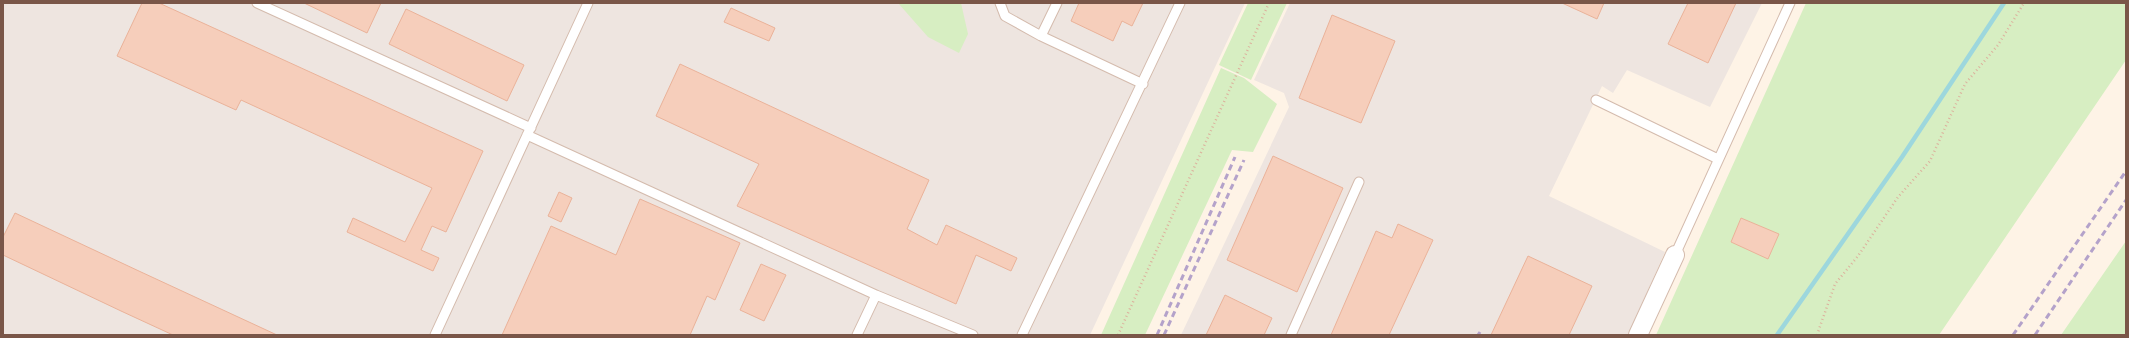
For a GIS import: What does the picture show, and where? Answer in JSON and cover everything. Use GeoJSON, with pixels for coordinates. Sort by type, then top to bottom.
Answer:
{"type":"FeatureCollection","features":[{"type":"Feature","properties":{"kind":"street"},"geometry":{"type":"LineString","coordinates":[[1638,335],[1675,254]]}},
{"type":"Feature","properties":{"kind":"lane"},"geometry":{"type":"LineString","coordinates":[[257,3],[876,294],[973,335]]}},
{"type":"Feature","properties":{"kind":"lane"},"geometry":{"type":"LineString","coordinates":[[435,335],[588,3]]}},
{"type":"Feature","properties":{"kind":"lane"},"geometry":{"type":"LineString","coordinates":[[1000,3],[1005,16],[1041,36],[1143,84]]}},
{"type":"Feature","properties":{"kind":"lane"},"geometry":{"type":"LineString","coordinates":[[1041,36],[1057,3]]}},
{"type":"Feature","properties":{"kind":"lane"},"geometry":{"type":"LineString","coordinates":[[1022,335],[1143,84],[1180,3]]}},
{"type":"Feature","properties":{"kind":"lane"},"geometry":{"type":"LineString","coordinates":[[1675,254],[1790,3]]}},
{"type":"Feature","properties":{"kind":"lane"},"geometry":{"type":"LineString","coordinates":[[1596,100],[1718,159]]}},
{"type":"Feature","properties":{"kind":"lane"},"geometry":{"type":"LineString","coordinates":[[1291,335],[1359,182]]}},
{"type":"Feature","properties":{"kind":"lane"},"geometry":{"type":"LineString","coordinates":[[857,335],[876,294]]}},
{"type":"Feature","properties":{"kind":"path"},"geometry":{"type":"LineString","coordinates":[[1118,335],[1269,3]]}},
{"type":"Feature","properties":{"kind":"path"},"geometry":{"type":"LineString","coordinates":[[1818,335],[1835,284],[1858,256],[1898,197],[1930,161],[1965,84],[1998,44],[2024,3]]}},
{"type":"Feature","properties":{"kind":"shaded area"},"geometry":{"type":"Polygon","coordinates":[[[3,3],[1245,3],[1090,335],[3,335],[3,3]]]}},
{"type":"Feature","properties":{"kind":"shaded area"},"geometry":{"type":"Polygon","coordinates":[[[1290,3],[1762,3],[1710,107],[1627,70],[1613,93],[1602,86],[1549,196],[1665,252],[1628,335],[1181,335],[1289,107],[1284,93],[1254,80],[1290,3]]]}},
{"type":"Feature","properties":{"kind":"green space"},"geometry":{"type":"Polygon","coordinates":[[[898,3],[961,3],[968,34],[959,53],[928,37],[898,3]]]}},
{"type":"Feature","properties":{"kind":"green space"},"geometry":{"type":"Polygon","coordinates":[[[1248,3],[1287,3],[1251,80],[1219,65],[1248,3]]]}},
{"type":"Feature","properties":{"kind":"green space"},"geometry":{"type":"Polygon","coordinates":[[[1806,3],[2126,3],[2126,60],[1939,335],[1656,335],[1806,3]]]}},
{"type":"Feature","properties":{"kind":"green space"},"geometry":{"type":"Polygon","coordinates":[[[1221,68],[1244,78],[1277,104],[1253,152],[1232,150],[1145,335],[1101,335],[1221,68]]]}},
{"type":"Feature","properties":{"kind":"green space"},"geometry":{"type":"Polygon","coordinates":[[[2126,241],[2126,335],[2061,335],[2126,241]]]}},
{"type":"Feature","properties":{"kind":"building"},"geometry":{"type":"Polygon","coordinates":[[[142,3],[159,3],[483,151],[446,232],[432,226],[421,250],[439,258],[433,271],[347,232],[353,218],[405,242],[432,188],[241,100],[236,110],[117,56],[142,3]]]}},
{"type":"Feature","properties":{"kind":"building"},"geometry":{"type":"Polygon","coordinates":[[[304,3],[381,3],[367,33],[304,3]]]}},
{"type":"Feature","properties":{"kind":"building"},"geometry":{"type":"Polygon","coordinates":[[[1079,3],[1143,3],[1132,26],[1122,21],[1113,41],[1071,21],[1079,3]]]}},
{"type":"Feature","properties":{"kind":"building"},"geometry":{"type":"Polygon","coordinates":[[[1562,3],[1604,3],[1597,19],[1562,3]]]}},
{"type":"Feature","properties":{"kind":"building"},"geometry":{"type":"Polygon","coordinates":[[[1688,3],[1736,3],[1708,63],[1668,44],[1688,3]]]}},
{"type":"Feature","properties":{"kind":"building"},"geometry":{"type":"Polygon","coordinates":[[[731,8],[775,28],[769,41],[724,22],[731,8]]]}},
{"type":"Feature","properties":{"kind":"building"},"geometry":{"type":"Polygon","coordinates":[[[406,9],[524,65],[507,101],[389,44],[406,9]]]}},
{"type":"Feature","properties":{"kind":"building"},"geometry":{"type":"Polygon","coordinates":[[[1332,15],[1395,41],[1361,123],[1299,98],[1332,15]]]}},
{"type":"Feature","properties":{"kind":"building"},"geometry":{"type":"Polygon","coordinates":[[[680,64],[929,180],[907,229],[937,245],[946,225],[1017,258],[1011,271],[976,255],[956,304],[737,206],[759,164],[656,116],[680,64]]]}},
{"type":"Feature","properties":{"kind":"building"},"geometry":{"type":"Polygon","coordinates":[[[1273,156],[1343,188],[1297,292],[1227,260],[1273,156]]]}},
{"type":"Feature","properties":{"kind":"building"},"geometry":{"type":"Polygon","coordinates":[[[559,192],[572,198],[561,222],[548,216],[559,192]]]}},
{"type":"Feature","properties":{"kind":"building"},"geometry":{"type":"Polygon","coordinates":[[[640,199],[740,243],[715,300],[707,296],[690,335],[502,335],[551,226],[616,255],[640,199]]]}},
{"type":"Feature","properties":{"kind":"building"},"geometry":{"type":"Polygon","coordinates":[[[15,213],[277,335],[173,335],[121,311],[3,255],[3,237],[15,213]]]}},
{"type":"Feature","properties":{"kind":"building"},"geometry":{"type":"Polygon","coordinates":[[[1741,218],[1779,234],[1768,259],[1731,242],[1741,218]]]}},
{"type":"Feature","properties":{"kind":"building"},"geometry":{"type":"Polygon","coordinates":[[[1398,224],[1433,240],[1389,335],[1331,335],[1376,231],[1392,238],[1398,224]]]}},
{"type":"Feature","properties":{"kind":"building"},"geometry":{"type":"Polygon","coordinates":[[[1528,256],[1592,286],[1569,335],[1491,335],[1528,256]]]}},
{"type":"Feature","properties":{"kind":"building"},"geometry":{"type":"Polygon","coordinates":[[[761,264],[786,275],[764,321],[740,310],[761,264]]]}},
{"type":"Feature","properties":{"kind":"building"},"geometry":{"type":"Polygon","coordinates":[[[1225,295],[1272,318],[1264,335],[1206,335],[1225,295]]]}},
{"type":"Feature","properties":{"kind":"waterway"},"geometry":{"type":"LineString","coordinates":[[1777,335],[1902,157],[2004,3]]}},
{"type":"Feature","properties":{"kind":"railway"},"geometry":{"type":"LineString","coordinates":[[1157,335],[1235,157]]}},
{"type":"Feature","properties":{"kind":"railway"},"geometry":{"type":"LineString","coordinates":[[1164,335],[1244,160]]}},
{"type":"Feature","properties":{"kind":"railway"},"geometry":{"type":"LineString","coordinates":[[2013,335],[2126,171]]}},
{"type":"Feature","properties":{"kind":"railway"},"geometry":{"type":"LineString","coordinates":[[2035,335],[2126,200]]}}]}
